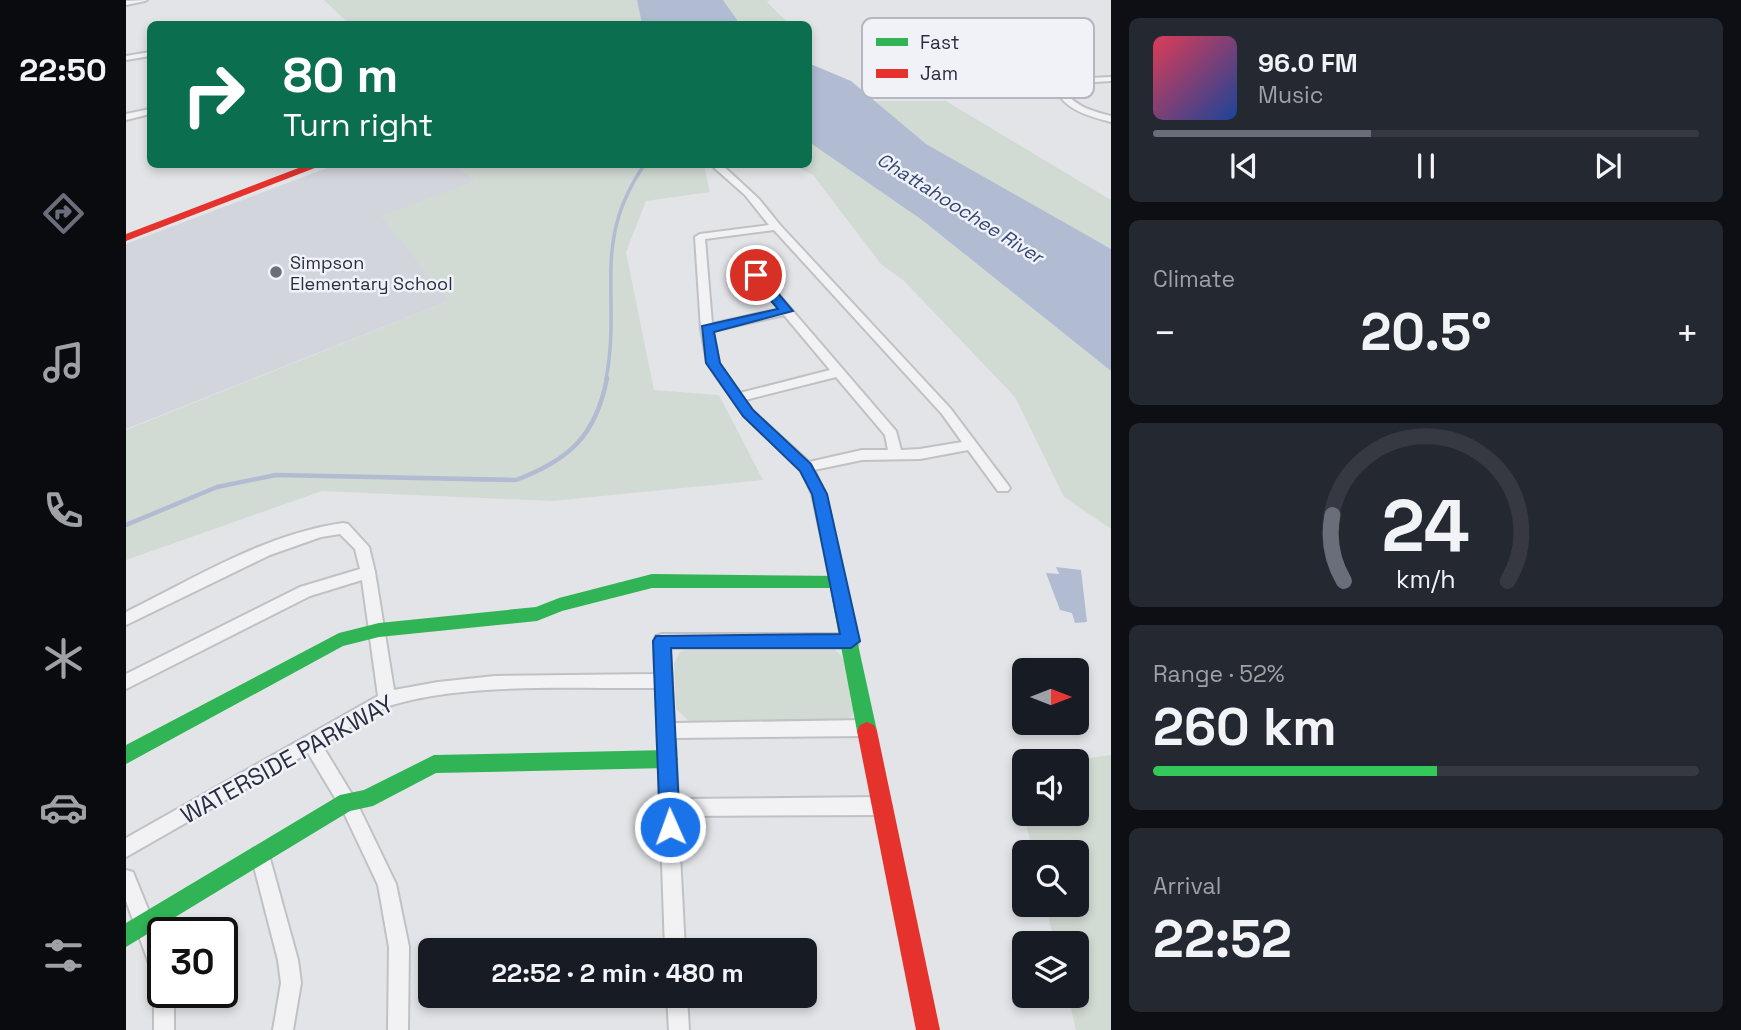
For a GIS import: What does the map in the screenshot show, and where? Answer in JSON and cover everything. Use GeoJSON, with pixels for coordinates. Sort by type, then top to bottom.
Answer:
{"type":"FeatureCollection","features":[{"type":"Feature","properties":{"kind":"street"},"geometry":{"type":"LineString","coordinates":[[126,3],[143,0]]}},
{"type":"Feature","properties":{"kind":"street"},"geometry":{"type":"LineString","coordinates":[[126,58],[147,54]]}},
{"type":"Feature","properties":{"kind":"street"},"geometry":{"type":"LineString","coordinates":[[1065,98],[1072,104],[1111,119]]}},
{"type":"Feature","properties":{"kind":"street"},"geometry":{"type":"LineString","coordinates":[[126,117],[147,113]]}},
{"type":"Feature","properties":{"kind":"street"},"geometry":{"type":"LineString","coordinates":[[126,239],[310,168]]}},
{"type":"Feature","properties":{"kind":"street"},"geometry":{"type":"LineString","coordinates":[[719,168],[750,193],[776,227],[946,411],[1003,488]]}},
{"type":"Feature","properties":{"kind":"street"},"geometry":{"type":"LineString","coordinates":[[776,227],[699,237],[707,329],[713,363],[748,413],[806,467],[819,494],[929,1030]]}},
{"type":"Feature","properties":{"kind":"street"},"geometry":{"type":"LineString","coordinates":[[756,275],[891,434],[896,455]]}},
{"type":"Feature","properties":{"kind":"street"},"geometry":{"type":"LineString","coordinates":[[707,329],[786,311]]}},
{"type":"Feature","properties":{"kind":"street"},"geometry":{"type":"LineString","coordinates":[[736,398],[838,372]]}},
{"type":"Feature","properties":{"kind":"street"},"geometry":{"type":"LineString","coordinates":[[806,467],[862,455],[920,454],[971,445]]}},
{"type":"Feature","properties":{"kind":"street"},"geometry":{"type":"LineString","coordinates":[[126,619],[276,547],[326,528],[343,528],[362,547],[379,630],[387,699]]}},
{"type":"Feature","properties":{"kind":"street"},"geometry":{"type":"LineString","coordinates":[[126,682],[304,591],[368,572]]}},
{"type":"Feature","properties":{"kind":"street"},"geometry":{"type":"LineString","coordinates":[[126,755],[339,640],[379,630],[537,614],[559,605],[652,581],[837,581]]}},
{"type":"Feature","properties":{"kind":"street"},"geometry":{"type":"LineString","coordinates":[[675,938],[662,641],[851,641]]}},
{"type":"Feature","properties":{"kind":"street","name":"WATERSIDE PARKWAY"},"geometry":{"type":"LineString","coordinates":[[126,848],[387,699],[438,689],[495,683],[664,681]]}},
{"type":"Feature","properties":{"kind":"street"},"geometry":{"type":"LineString","coordinates":[[667,731],[866,728]]}},
{"type":"Feature","properties":{"kind":"street"},"geometry":{"type":"LineString","coordinates":[[312,744],[347,802],[387,884],[399,947],[398,1030]]}},
{"type":"Feature","properties":{"kind":"street"},"geometry":{"type":"LineString","coordinates":[[126,936],[347,802],[366,799],[434,764],[668,759]]}},
{"type":"Feature","properties":{"kind":"street"},"geometry":{"type":"LineString","coordinates":[[669,808],[882,806]]}},
{"type":"Feature","properties":{"kind":"street"},"geometry":{"type":"LineString","coordinates":[[260,855],[288,960],[291,983],[283,1030]]}},
{"type":"Feature","properties":{"kind":"street"},"geometry":{"type":"LineString","coordinates":[[126,878],[147,928]]}},
{"type":"Feature","properties":{"kind":"street"},"geometry":{"type":"LineString","coordinates":[[164,1008],[164,1030]]}},
{"type":"Feature","properties":{"kind":"street"},"geometry":{"type":"LineString","coordinates":[[678,1008],[679,1030]]}},
{"type":"Feature","properties":{"kind":"shaded area"},"geometry":{"type":"Polygon","coordinates":[[[324,0],[637,0],[641,21],[346,21],[324,0]]]}},
{"type":"Feature","properties":{"kind":"shaded area"},"geometry":{"type":"Polygon","coordinates":[[[713,0],[770,0],[767,2],[786,21],[739,21],[713,0]]]}},
{"type":"Feature","properties":{"kind":"shaded area"},"geometry":{"type":"Polygon","coordinates":[[[834,101],[946,101],[1111,200],[1111,258],[834,101]]]}},
{"type":"Feature","properties":{"kind":"shaded area"},"geometry":{"type":"Polygon","coordinates":[[[812,144],[922,220],[1111,371],[1111,529],[1064,497],[1015,397],[904,281],[881,264],[813,175],[799,168],[812,168],[812,144]]]}},
{"type":"Feature","properties":{"kind":"shaded area","name":"Simpson Elementary School"},"geometry":{"type":"Polygon","coordinates":[[[327,168],[460,168],[476,181],[449,301],[126,429],[126,244],[327,168]]]}},
{"type":"Feature","properties":{"kind":"shaded area"},"geometry":{"type":"Polygon","coordinates":[[[460,168],[705,168],[710,192],[646,201],[626,252],[654,390],[719,395],[763,480],[552,501],[322,491],[126,560],[126,430],[449,301],[381,216],[476,181],[460,168]]]}},
{"type":"Feature","properties":{"kind":"shaded area"},"geometry":{"type":"Polygon","coordinates":[[[829,646],[843,658],[854,688],[852,717],[842,722],[689,721],[676,709],[674,663],[680,652],[691,648],[829,646]]]}},
{"type":"Feature","properties":{"kind":"shaded area"},"geometry":{"type":"Polygon","coordinates":[[[1111,755],[1111,1030],[1076,1030],[1071,1008],[1089,1008],[1089,931],[1052,931],[1048,917],[1089,917],[1089,840],[1030,840],[1026,826],[1089,826],[1089,758],[1111,755]]]}},
{"type":"Feature","properties":{"kind":"water"},"geometry":{"type":"Polygon","coordinates":[[[637,0],[723,0],[738,21],[641,21],[637,0]]]}},
{"type":"Feature","properties":{"kind":"water","name":"Chattahoochee River"},"geometry":{"type":"Polygon","coordinates":[[[812,65],[851,81],[862,90],[862,98],[871,98],[926,144],[1111,249],[1111,371],[922,220],[812,144],[812,65]]]}},
{"type":"Feature","properties":{"kind":"water"},"geometry":{"type":"Polygon","coordinates":[[[1056,567],[1081,570],[1087,622],[1075,623],[1072,613],[1060,610],[1046,573],[1059,574],[1056,567]]]}},
{"type":"Feature","properties":{"kind":"waterway"},"geometry":{"type":"LineString","coordinates":[[606,379],[610,349],[613,244],[618,219],[628,192],[643,168]]}},
{"type":"Feature","properties":{"kind":"waterway"},"geometry":{"type":"LineString","coordinates":[[126,525],[217,487],[276,475],[516,480],[551,464],[577,443],[596,416],[607,378]]}},
{"type":"Feature","properties":{"kind":"traffic: fast"},"geometry":{"type":"LineString","coordinates":[[126,755],[339,640],[379,630],[537,614],[559,605],[652,581],[837,581],[867,731]]}},
{"type":"Feature","properties":{"kind":"traffic: fast"},"geometry":{"type":"LineString","coordinates":[[126,936],[347,802],[366,799],[434,764],[668,759]]}},
{"type":"Feature","properties":{"kind":"traffic: jam"},"geometry":{"type":"LineString","coordinates":[[126,238],[310,168]]}},
{"type":"Feature","properties":{"kind":"traffic: jam"},"geometry":{"type":"LineString","coordinates":[[867,731],[928,1030]]}},
{"type":"Feature","properties":{"kind":"place","name":"Simpson Elementary School"},"geometry":{"type":"Point","coordinates":[276,272]}},
{"type":"Feature","properties":{"kind":"route"},"geometry":{"type":"LineString","coordinates":[[670,827],[662,641],[851,641],[819,494],[806,467],[748,413],[713,363],[707,329],[786,311],[756,275]]}}]}
